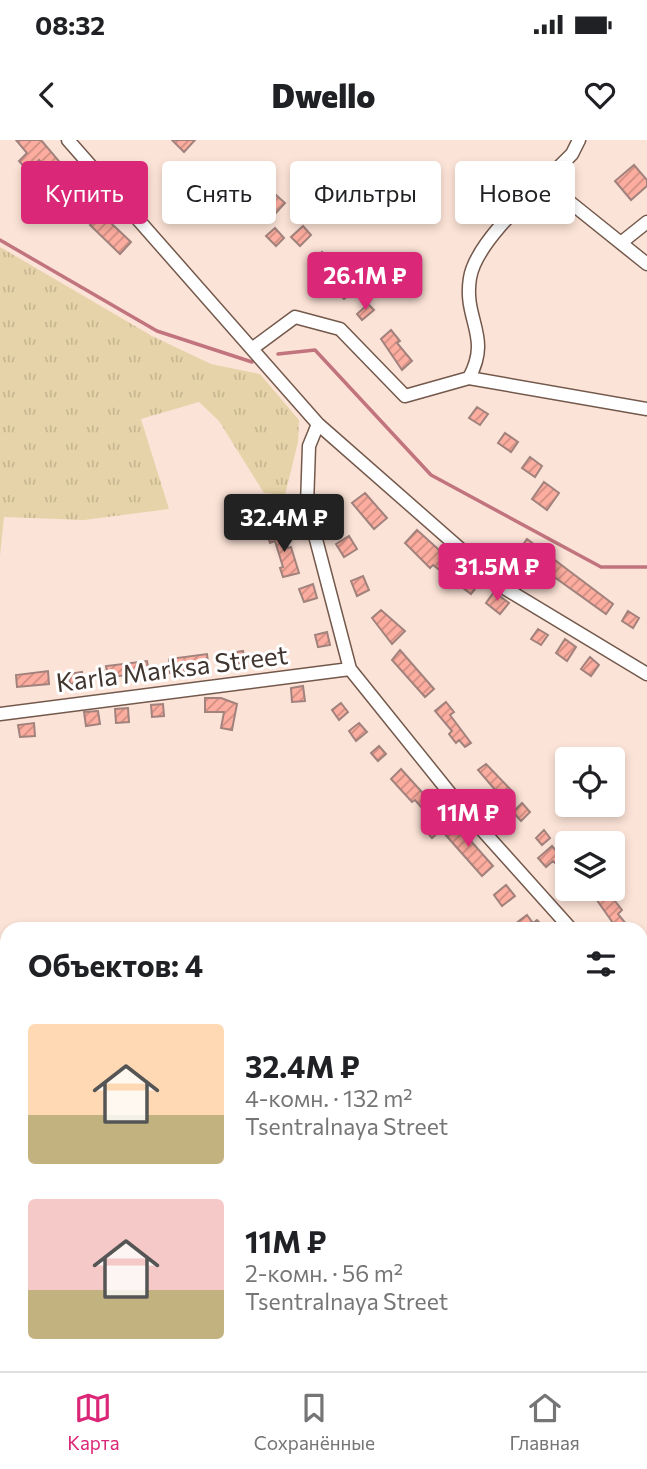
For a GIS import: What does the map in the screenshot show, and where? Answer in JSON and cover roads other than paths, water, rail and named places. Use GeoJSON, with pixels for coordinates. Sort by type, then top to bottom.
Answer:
{"type":"FeatureCollection","features":[{"type":"Feature","properties":{"kind":"street"},"geometry":{"type":"LineString","coordinates":[[68,140],[318,424],[506,589],[647,674]]}},
{"type":"Feature","properties":{"kind":"street"},"geometry":{"type":"LineString","coordinates":[[565,161],[579,140]]}},
{"type":"Feature","properties":{"kind":"street"},"geometry":{"type":"LineString","coordinates":[[575,206],[647,264]]}},
{"type":"Feature","properties":{"kind":"street"},"geometry":{"type":"LineString","coordinates":[[622,243],[647,222]]}},
{"type":"Feature","properties":{"kind":"street"},"geometry":{"type":"LineString","coordinates":[[469,378],[480,354],[470,298],[474,262],[503,224]]}},
{"type":"Feature","properties":{"kind":"street"},"geometry":{"type":"LineString","coordinates":[[253,348],[295,317],[340,329],[405,396],[469,378],[647,409]]}},
{"type":"Feature","properties":{"kind":"street"},"geometry":{"type":"LineString","coordinates":[[318,424],[309,446],[307,505],[350,669],[457,802],[565,922]]}},
{"type":"Feature","properties":{"kind":"street","name":"Karla Marksa Street"},"geometry":{"type":"LineString","coordinates":[[0,714],[350,669]]}},
{"type":"Feature","properties":{"kind":"waterway"},"geometry":{"type":"LineString","coordinates":[[0,240],[157,331],[252,362]]}},
{"type":"Feature","properties":{"kind":"waterway"},"geometry":{"type":"LineString","coordinates":[[278,354],[315,350],[431,475],[601,567],[647,567]]}}]}
